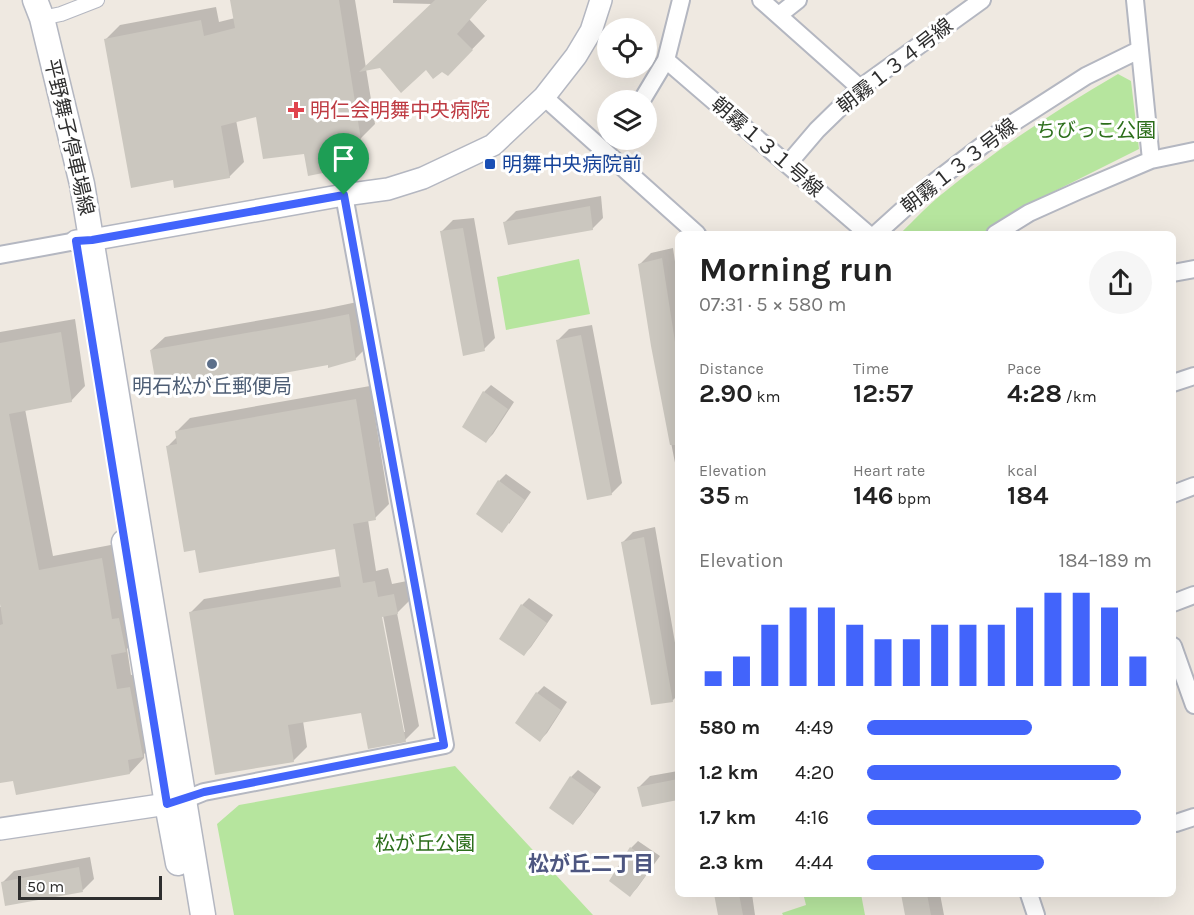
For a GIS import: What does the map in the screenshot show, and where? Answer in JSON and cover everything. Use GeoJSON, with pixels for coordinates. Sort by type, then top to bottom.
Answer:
{"type":"FeatureCollection","features":[{"type":"Feature","properties":{"kind":"main road","name":"平野舞子停車場線"},"geometry":{"type":"LineString","coordinates":[[23,0],[46,78],[84,240],[175,802],[188,915]]}},
{"type":"Feature","properties":{"kind":"main road","name":"平野舞子停車場線"},"geometry":{"type":"LineString","coordinates":[[38,9],[82,184],[84,240]]}},
{"type":"Feature","properties":{"kind":"main road","name":"平野舞子停車場線"},"geometry":{"type":"LineString","coordinates":[[175,802],[203,915]]}},
{"type":"Feature","properties":{"kind":"street"},"geometry":{"type":"LineString","coordinates":[[38,9],[61,14],[97,0]]}},
{"type":"Feature","properties":{"kind":"street"},"geometry":{"type":"LineString","coordinates":[[0,255],[388,189],[423,178],[493,146],[544,97],[576,56],[591,31],[601,0]]}},
{"type":"Feature","properties":{"kind":"street"},"geometry":{"type":"LineString","coordinates":[[648,90],[666,60],[681,0]]}},
{"type":"Feature","properties":{"kind":"street"},"geometry":{"type":"LineString","coordinates":[[760,0],[860,88]]}},
{"type":"Feature","properties":{"kind":"street"},"geometry":{"type":"LineString","coordinates":[[779,15],[798,0]]}},
{"type":"Feature","properties":{"kind":"street","name":"朝霧１３４号線"},"geometry":{"type":"LineString","coordinates":[[788,164],[860,88],[982,0]]}},
{"type":"Feature","properties":{"kind":"street"},"geometry":{"type":"LineString","coordinates":[[1135,0],[1151,160]]}},
{"type":"Feature","properties":{"kind":"street","name":"朝霧１３３号線"},"geometry":{"type":"LineString","coordinates":[[879,231],[928,187],[1005,128],[1086,76],[1139,50]]}},
{"type":"Feature","properties":{"kind":"street","name":"朝霧１３１号線"},"geometry":{"type":"LineString","coordinates":[[666,60],[865,231]]}},
{"type":"Feature","properties":{"kind":"street"},"geometry":{"type":"LineString","coordinates":[[544,97],[597,137]]}},
{"type":"Feature","properties":{"kind":"street"},"geometry":{"type":"LineString","coordinates":[[612,150],[694,231]]}},
{"type":"Feature","properties":{"kind":"street"},"geometry":{"type":"LineString","coordinates":[[1000,231],[1029,213],[1078,190],[1151,160],[1194,151]]}},
{"type":"Feature","properties":{"kind":"street"},"geometry":{"type":"LineString","coordinates":[[0,829],[175,802],[204,792],[444,745],[344,195]]}},
{"type":"Feature","properties":{"kind":"street"},"geometry":{"type":"LineString","coordinates":[[1176,272],[1194,268]]}},
{"type":"Feature","properties":{"kind":"street"},"geometry":{"type":"LineString","coordinates":[[1176,382],[1194,376]]}},
{"type":"Feature","properties":{"kind":"street"},"geometry":{"type":"LineString","coordinates":[[1176,493],[1194,486]]}},
{"type":"Feature","properties":{"kind":"street"},"geometry":{"type":"LineString","coordinates":[[1176,602],[1194,595]]}},
{"type":"Feature","properties":{"kind":"street"},"geometry":{"type":"LineString","coordinates":[[1176,654],[1194,705]]}},
{"type":"Feature","properties":{"kind":"street"},"geometry":{"type":"LineString","coordinates":[[1176,823],[1194,817]]}},
{"type":"Feature","properties":{"kind":"street"},"geometry":{"type":"LineString","coordinates":[[1030,897],[1036,915]]}},
{"type":"Feature","properties":{"kind":"green space","name":"ちびっこ公園"},"geometry":{"type":"Polygon","coordinates":[[[1118,74],[1131,81],[1139,149],[1015,211],[987,231],[903,231],[935,200],[967,174],[1052,114],[1118,74]]]}},
{"type":"Feature","properties":{"kind":"green space"},"geometry":{"type":"Polygon","coordinates":[[[579,259],[590,314],[506,330],[497,277],[579,259]]]}},
{"type":"Feature","properties":{"kind":"green space","name":"松が丘公園"},"geometry":{"type":"Polygon","coordinates":[[[455,766],[593,915],[234,915],[217,824],[239,805],[455,766]]]}},
{"type":"Feature","properties":{"kind":"green space"},"geometry":{"type":"Polygon","coordinates":[[[804,897],[862,897],[865,915],[783,915],[782,913],[806,905],[804,897]]]}},
{"type":"Feature","properties":{"kind":"building"},"geometry":{"type":"Polygon","coordinates":[[[230,0],[339,0],[361,140],[324,146],[328,172],[308,176],[304,154],[263,159],[256,117],[221,126],[230,178],[174,188],[173,180],[131,188],[104,39],[201,20],[204,36],[235,28],[230,0]]]}},
{"type":"Feature","properties":{"kind":"building"},"geometry":{"type":"Polygon","coordinates":[[[435,0],[487,0],[457,34],[473,50],[448,76],[442,72],[433,79],[426,70],[401,93],[380,68],[359,72],[435,0]]]}},
{"type":"Feature","properties":{"kind":"building"},"geometry":{"type":"Polygon","coordinates":[[[590,206],[593,230],[508,245],[503,222],[590,206]]]}},
{"type":"Feature","properties":{"kind":"building"},"geometry":{"type":"Polygon","coordinates":[[[463,228],[485,351],[463,356],[440,231],[463,228]]]}},
{"type":"Feature","properties":{"kind":"building"},"geometry":{"type":"Polygon","coordinates":[[[662,258],[675,342],[675,445],[670,445],[638,264],[662,258]]]}},
{"type":"Feature","properties":{"kind":"building"},"geometry":{"type":"Polygon","coordinates":[[[349,314],[356,360],[328,368],[328,365],[158,396],[150,350],[349,314]]]}},
{"type":"Feature","properties":{"kind":"building"},"geometry":{"type":"Polygon","coordinates":[[[61,332],[72,402],[9,414],[39,570],[102,558],[112,619],[119,618],[126,652],[111,655],[117,689],[130,687],[143,757],[128,760],[130,774],[16,795],[13,781],[0,783],[0,625],[3,624],[0,604],[0,343],[61,332]]]}},
{"type":"Feature","properties":{"kind":"building"},"geometry":{"type":"Polygon","coordinates":[[[581,335],[612,495],[587,500],[556,340],[581,335]]]}},
{"type":"Feature","properties":{"kind":"building"},"geometry":{"type":"Polygon","coordinates":[[[483,391],[508,409],[486,443],[462,427],[483,391]]]}},
{"type":"Feature","properties":{"kind":"building"},"geometry":{"type":"Polygon","coordinates":[[[356,399],[376,520],[353,524],[363,583],[375,581],[378,597],[394,594],[398,614],[382,617],[406,742],[368,749],[361,713],[288,725],[294,762],[215,775],[189,612],[341,587],[335,549],[199,573],[195,550],[184,552],[166,446],[177,444],[175,431],[356,399]]]}},
{"type":"Feature","properties":{"kind":"building"},"geometry":{"type":"Polygon","coordinates":[[[498,480],[525,500],[502,533],[476,514],[498,480]]]}},
{"type":"Feature","properties":{"kind":"building"},"geometry":{"type":"Polygon","coordinates":[[[644,537],[673,702],[651,705],[621,542],[644,537]]]}},
{"type":"Feature","properties":{"kind":"building"},"geometry":{"type":"Polygon","coordinates":[[[521,604],[547,623],[524,656],[499,639],[521,604]]]}},
{"type":"Feature","properties":{"kind":"building"},"geometry":{"type":"Polygon","coordinates":[[[536,692],[561,710],[540,742],[515,723],[536,692]]]}},
{"type":"Feature","properties":{"kind":"building"},"geometry":{"type":"Polygon","coordinates":[[[570,776],[595,794],[573,825],[549,808],[570,776]]]}},
{"type":"Feature","properties":{"kind":"building"},"geometry":{"type":"Polygon","coordinates":[[[675,780],[675,801],[642,807],[637,787],[675,780]]]}},
{"type":"Feature","properties":{"kind":"building"},"geometry":{"type":"Polygon","coordinates":[[[630,847],[654,864],[630,897],[609,881],[630,847]]]}},
{"type":"Feature","properties":{"kind":"building"},"geometry":{"type":"Polygon","coordinates":[[[79,867],[83,892],[5,906],[1,882],[79,867]]]}},
{"type":"Feature","properties":{"kind":"building"},"geometry":{"type":"Polygon","coordinates":[[[715,897],[740,897],[743,915],[718,915],[715,897]]]}},
{"type":"Feature","properties":{"kind":"building"},"geometry":{"type":"Polygon","coordinates":[[[902,897],[928,897],[931,915],[905,915],[902,897]]]}},
{"type":"Feature","properties":{"kind":"place","name":"明仁会明舞中央病院"},"geometry":{"type":"Point","coordinates":[296,110]}},
{"type":"Feature","properties":{"kind":"place","name":"明舞中央病院前"},"geometry":{"type":"Point","coordinates":[490,164]}},
{"type":"Feature","properties":{"kind":"place","name":"明石松が丘郵便局"},"geometry":{"type":"Point","coordinates":[212,364]}},
{"type":"Feature","properties":{"kind":"district","name":"松が丘二丁目"},"geometry":{"type":"Point","coordinates":[591,864]}},
{"type":"Feature","properties":{"kind":"route"},"geometry":{"type":"LineString","coordinates":[[344,195],[444,745],[204,792],[167,804],[76,241],[344,195]]}}]}
